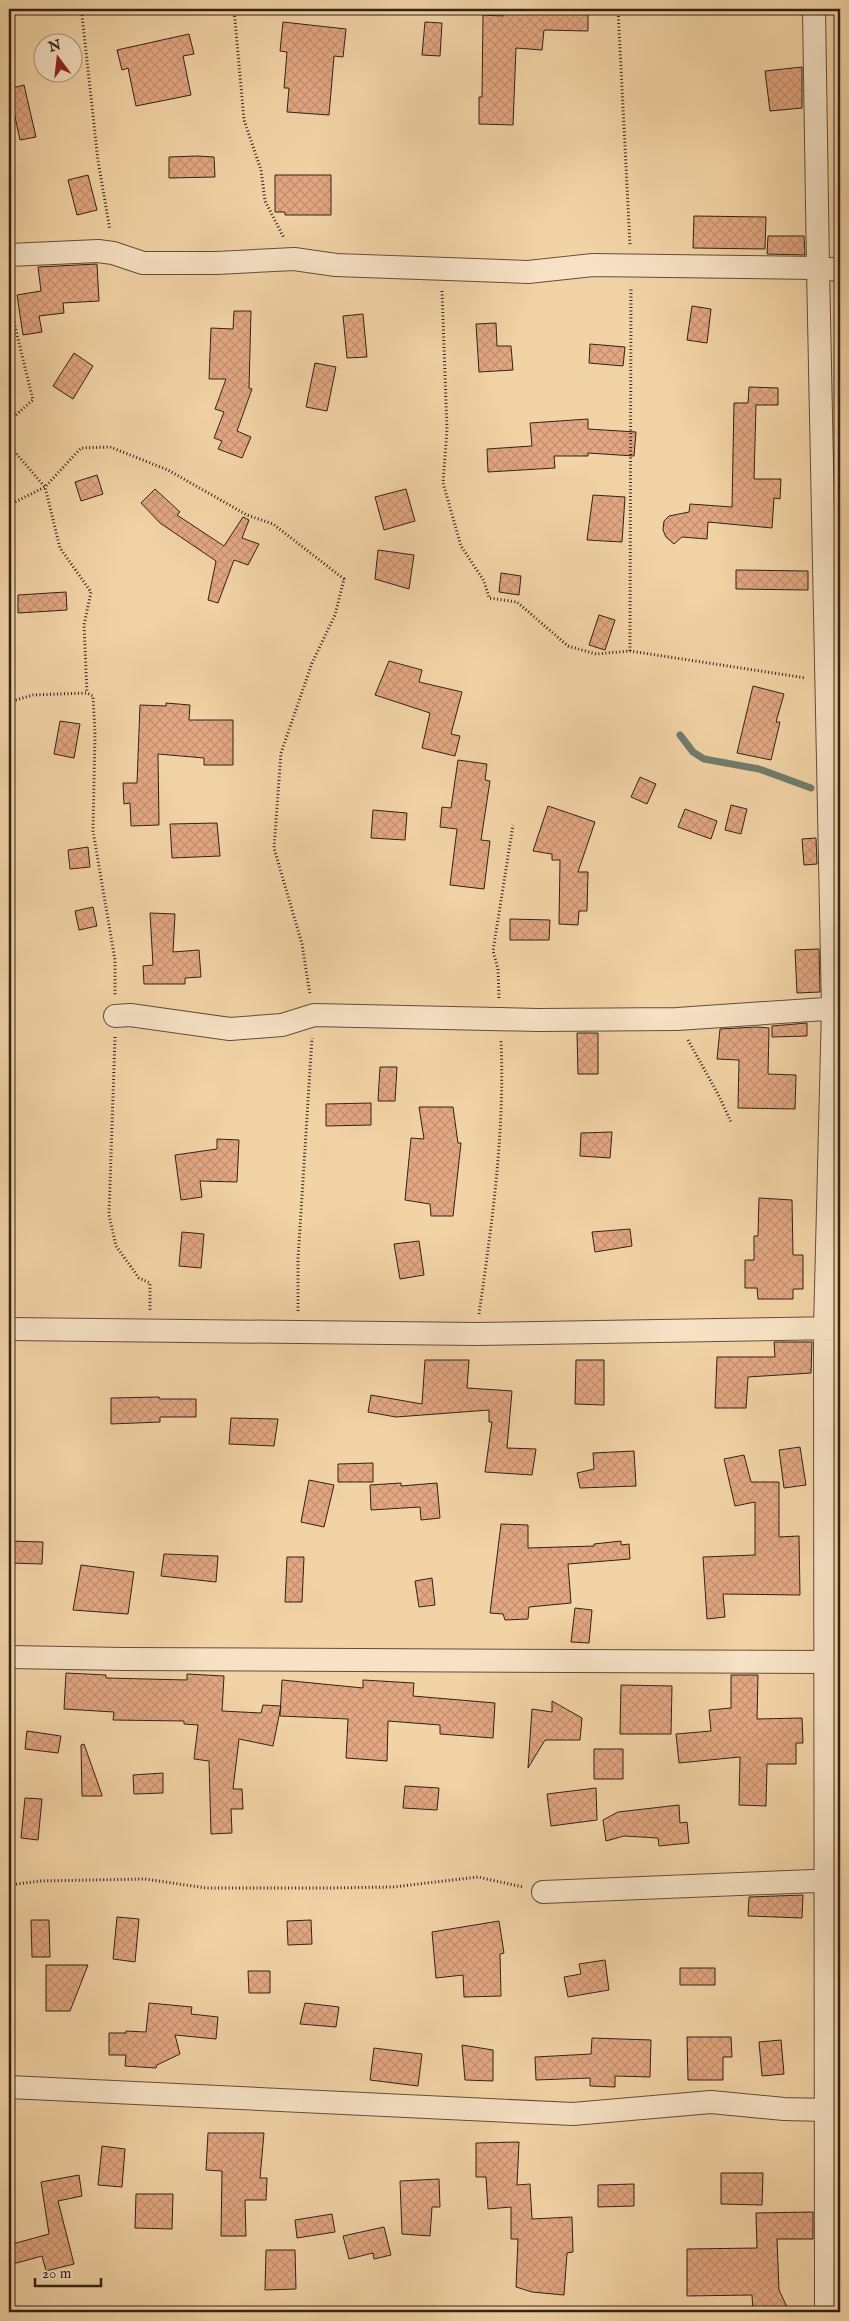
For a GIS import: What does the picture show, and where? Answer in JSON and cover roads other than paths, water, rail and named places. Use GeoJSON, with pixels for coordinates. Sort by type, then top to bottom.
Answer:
{"type":"FeatureCollection","features":[{"type":"Feature","properties":{"kind":"street"},"geometry":{"type":"LineString","coordinates":[[814,9],[826,681],[837,1008],[833,1328],[825,1662],[833,1880],[826,2312]]}},
{"type":"Feature","properties":{"kind":"street"},"geometry":{"type":"LineString","coordinates":[[9,255],[98,251],[113,253],[143,263],[167,264],[294,259],[336,265],[528,272],[593,265],[818,268],[840,270]]}},
{"type":"Feature","properties":{"kind":"street"},"geometry":{"type":"LineString","coordinates":[[115,1016],[130,1015],[230,1029],[282,1025],[314,1015],[538,1020],[677,1019],[837,1008]]}},
{"type":"Feature","properties":{"kind":"street"},"geometry":{"type":"LineString","coordinates":[[9,1329],[476,1334],[833,1328]]}},
{"type":"Feature","properties":{"kind":"street"},"geometry":{"type":"LineString","coordinates":[[9,1657],[825,1662]]}},
{"type":"Feature","properties":{"kind":"street"},"geometry":{"type":"LineString","coordinates":[[543,1892],[833,1880]]}},
{"type":"Feature","properties":{"kind":"street"},"geometry":{"type":"LineString","coordinates":[[9,2087],[573,2114],[711,2102],[784,2109],[830,2099]]}},
{"type":"Feature","properties":{"kind":"waterway"},"geometry":{"type":"LineString","coordinates":[[680,735],[693,752],[704,759],[759,769],[811,788]]}}]}
